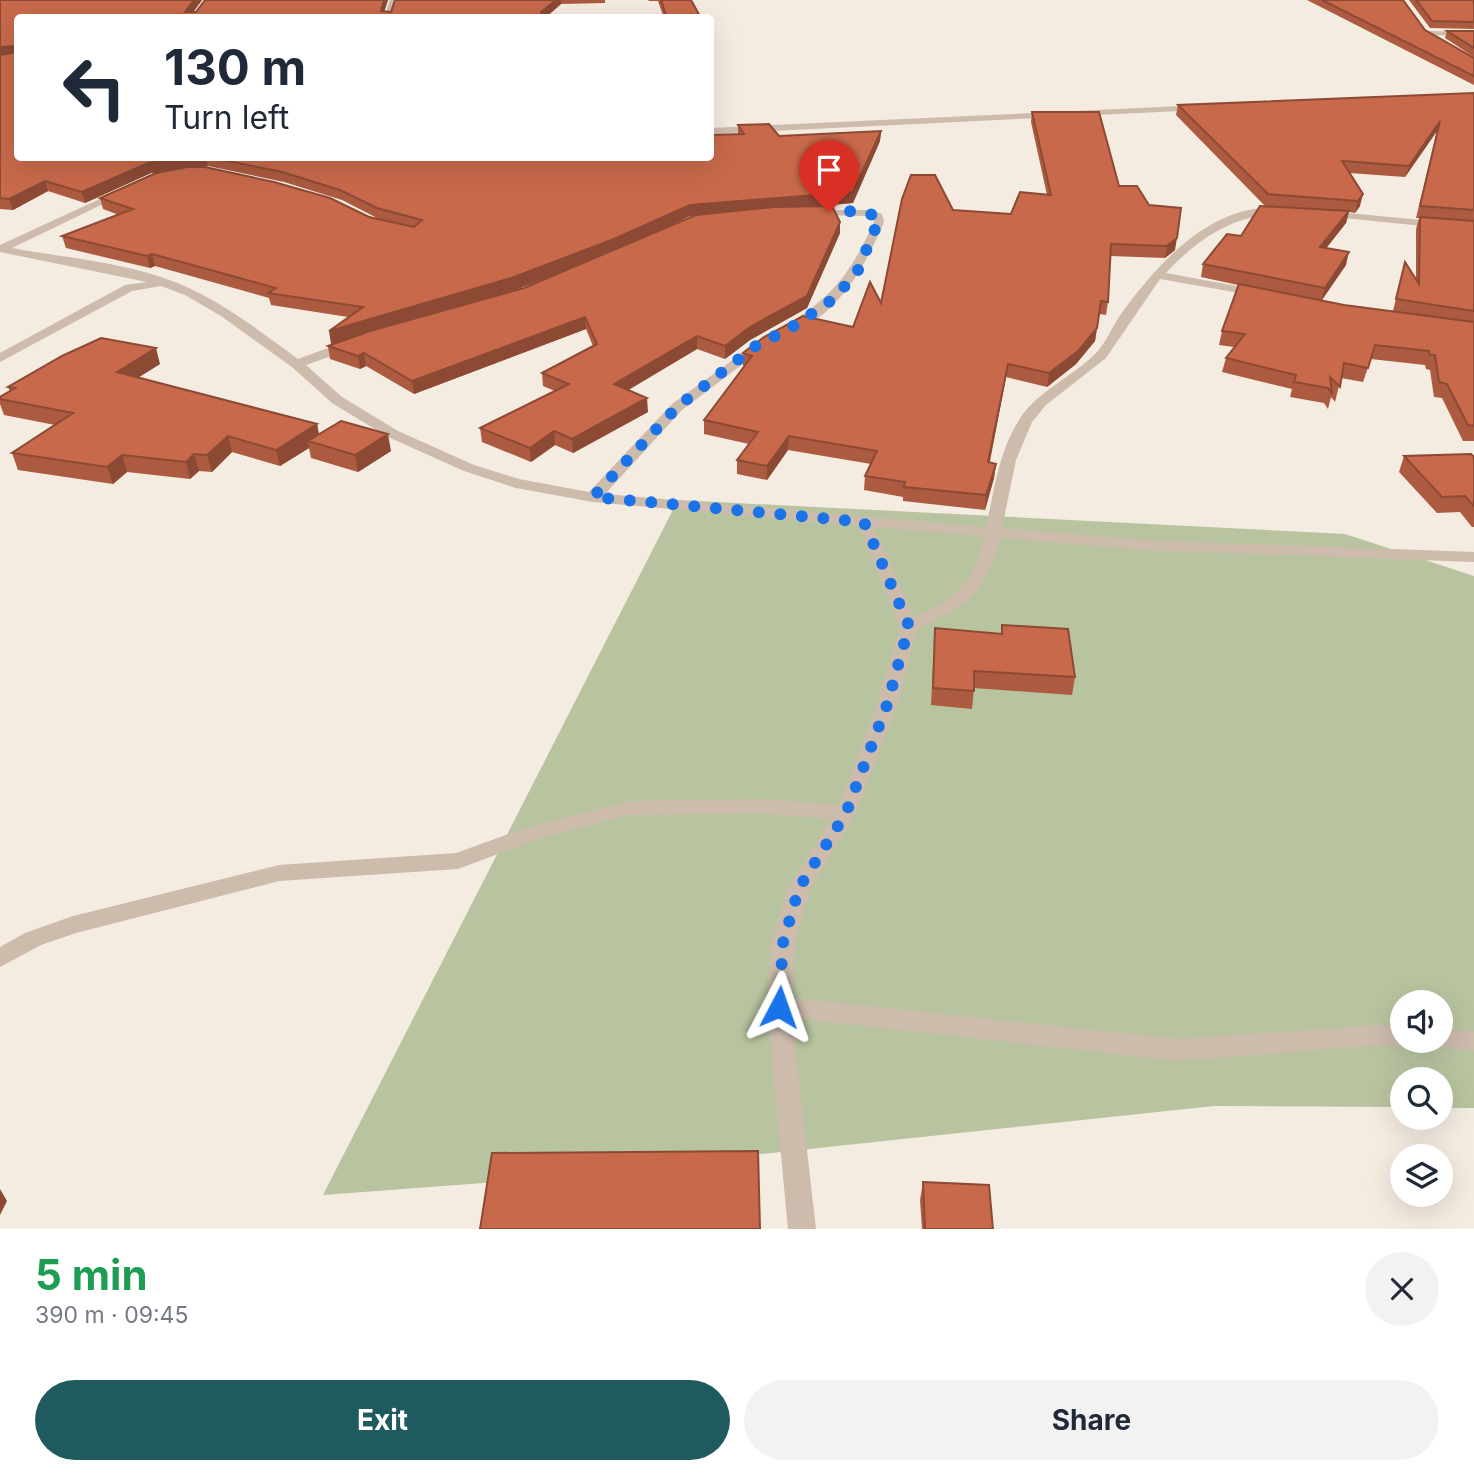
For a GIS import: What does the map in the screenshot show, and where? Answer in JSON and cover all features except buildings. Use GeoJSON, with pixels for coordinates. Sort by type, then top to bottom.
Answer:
{"type":"FeatureCollection","features":[{"type":"Feature","properties":{"kind":"street"},"geometry":{"type":"LineString","coordinates":[[1445,45],[1425,31],[1474,34]]}},
{"type":"Feature","properties":{"kind":"street"},"geometry":{"type":"LineString","coordinates":[[714,131],[1208,106]]}},
{"type":"Feature","properties":{"kind":"street"},"geometry":{"type":"LineString","coordinates":[[0,249],[132,187]]}},
{"type":"Feature","properties":{"kind":"street"},"geometry":{"type":"LineString","coordinates":[[593,497],[677,407],[757,345],[789,329],[835,298],[858,270],[878,216],[856,211],[801,212]]}},
{"type":"Feature","properties":{"kind":"street"},"geometry":{"type":"LineString","coordinates":[[909,626],[944,609],[971,589],[991,533],[999,495],[1024,422],[1037,405],[1102,354],[1155,275],[1215,225],[1260,211],[1284,211]]}},
{"type":"Feature","properties":{"kind":"street"},"geometry":{"type":"LineString","coordinates":[[1312,213],[1474,228]]}},
{"type":"Feature","properties":{"kind":"street"},"geometry":{"type":"LineString","coordinates":[[0,249],[168,282],[225,313],[297,364],[337,400],[424,450],[516,483],[593,497],[1143,545],[1474,557]]}},
{"type":"Feature","properties":{"kind":"street"},"geometry":{"type":"LineString","coordinates":[[130,288],[139,275]]}},
{"type":"Feature","properties":{"kind":"street"},"geometry":{"type":"LineString","coordinates":[[1155,275],[1266,296]]}},
{"type":"Feature","properties":{"kind":"street"},"geometry":{"type":"LineString","coordinates":[[0,358],[130,288],[168,282]]}},
{"type":"Feature","properties":{"kind":"street"},"geometry":{"type":"LineString","coordinates":[[297,364],[367,338]]}},
{"type":"Feature","properties":{"kind":"street"},"geometry":{"type":"LineString","coordinates":[[802,1229],[779,1007],[783,943],[799,888],[846,813],[887,705],[909,626],[864,522]]}},
{"type":"Feature","properties":{"kind":"street"},"geometry":{"type":"LineString","coordinates":[[0,958],[33,939],[73,925],[279,873],[458,860],[533,833],[629,808],[761,806],[846,813]]}},
{"type":"Feature","properties":{"kind":"street"},"geometry":{"type":"LineString","coordinates":[[779,1007],[1179,1050],[1390,1036]]}},
{"type":"Feature","properties":{"kind":"street"},"geometry":{"type":"LineString","coordinates":[[1453,1040],[1474,1041]]}},
{"type":"Feature","properties":{"kind":"green space"},"geometry":{"type":"Polygon","coordinates":[[[678,500],[1345,534],[1474,576],[1474,1108],[1453,1108],[1453,1067],[1390,1067],[1390,1107],[1214,1106],[497,1182],[323,1195],[678,500]]]}},
{"type":"Feature","properties":{"kind":"route"},"geometry":{"type":"LineString","coordinates":[[779,1007],[783,943],[799,888],[846,813],[887,705],[909,626],[864,522],[593,497],[677,407],[757,345],[789,329],[835,298],[858,270],[878,216],[856,211],[829,212]]}}]}
